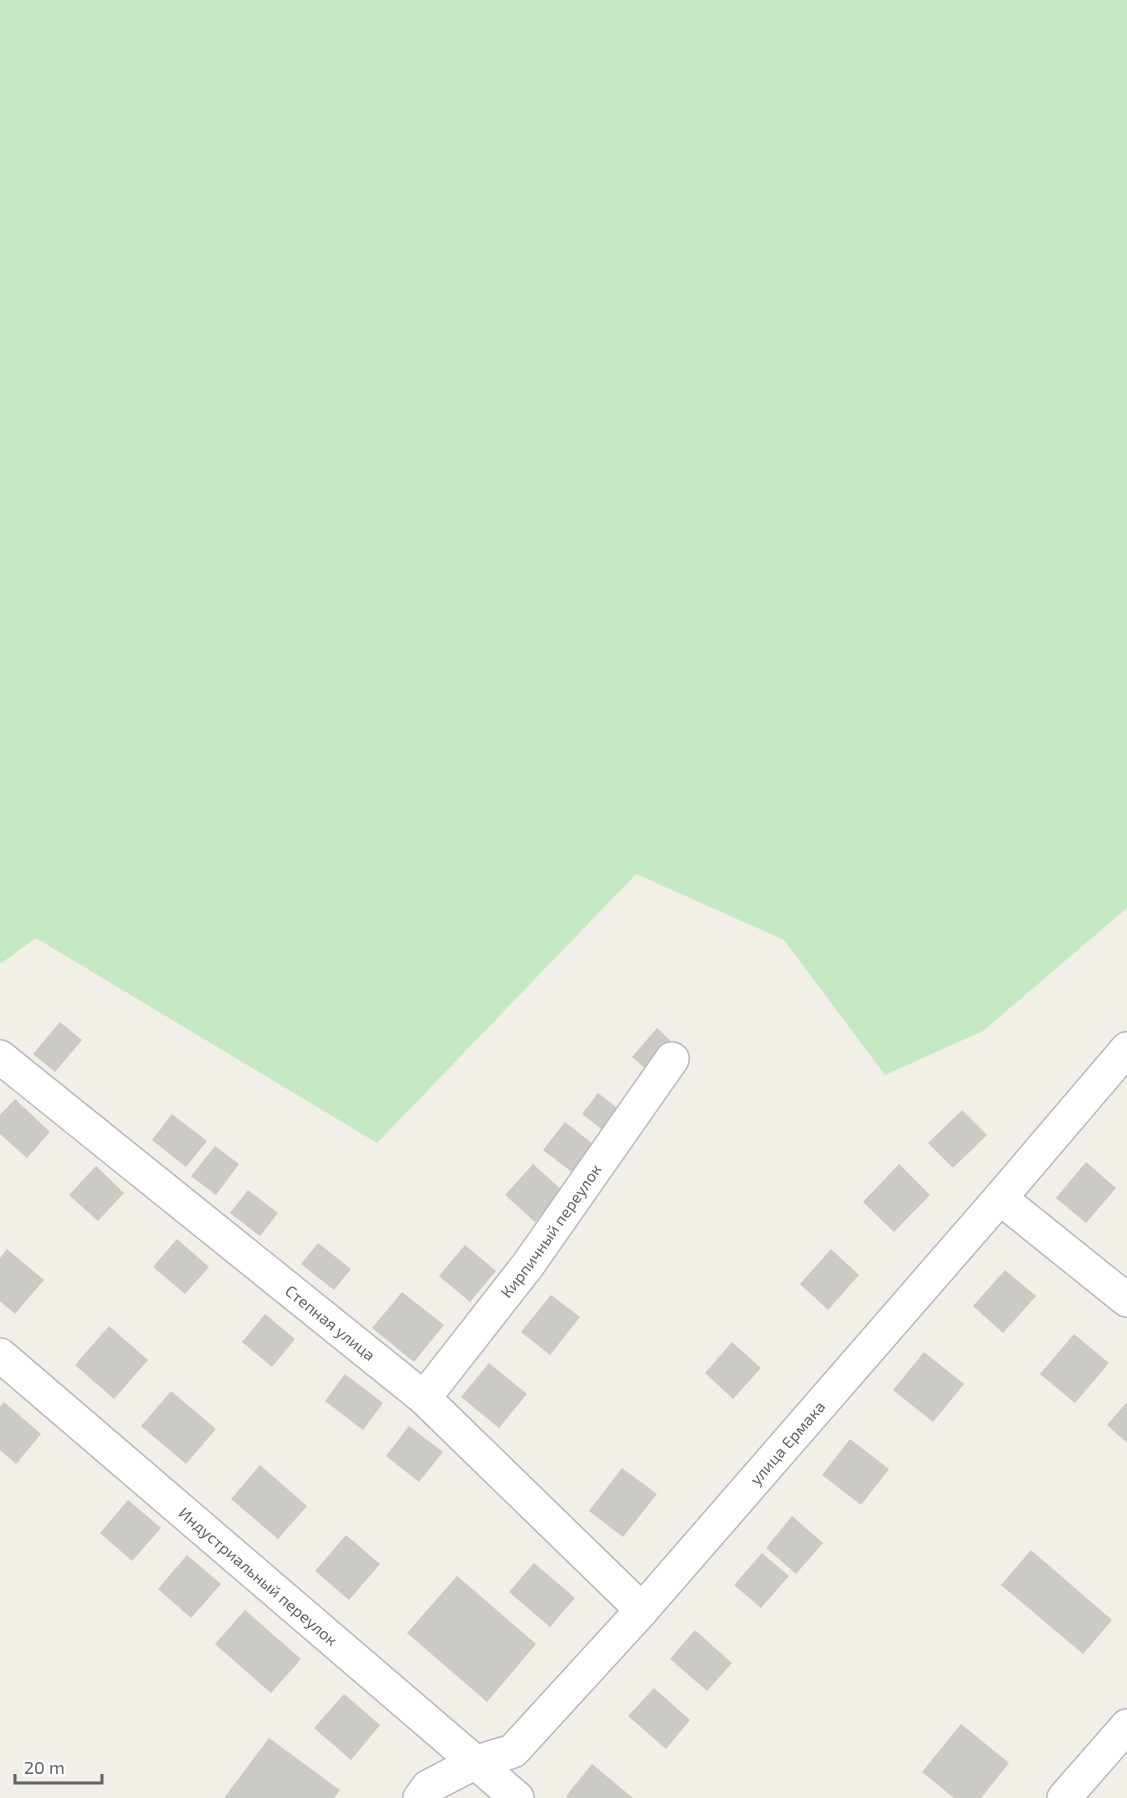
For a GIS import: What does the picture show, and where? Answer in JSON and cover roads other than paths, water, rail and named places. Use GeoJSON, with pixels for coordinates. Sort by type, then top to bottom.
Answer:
{"type":"FeatureCollection","features":[{"type":"Feature","properties":{"kind":"street","name":"улица Ермака"},"geometry":{"type":"LineString","coordinates":[[420,1798],[428,1787],[474,1763],[513,1751],[642,1610],[1127,1049]]}},
{"type":"Feature","properties":{"kind":"street","name":"Степная улица"},"geometry":{"type":"LineString","coordinates":[[0,1057],[424,1398],[642,1610]]}},
{"type":"Feature","properties":{"kind":"street","name":"Кирпичный переулок"},"geometry":{"type":"LineString","coordinates":[[424,1398],[528,1265],[672,1059]]}},
{"type":"Feature","properties":{"kind":"street"},"geometry":{"type":"LineString","coordinates":[[1000,1198],[1127,1300]]}},
{"type":"Feature","properties":{"kind":"street","name":"Индустриальный переулок"},"geometry":{"type":"LineString","coordinates":[[0,1355],[516,1798]]}},
{"type":"Feature","properties":{"kind":"street"},"geometry":{"type":"LineString","coordinates":[[1064,1798],[1127,1726]]}}]}
